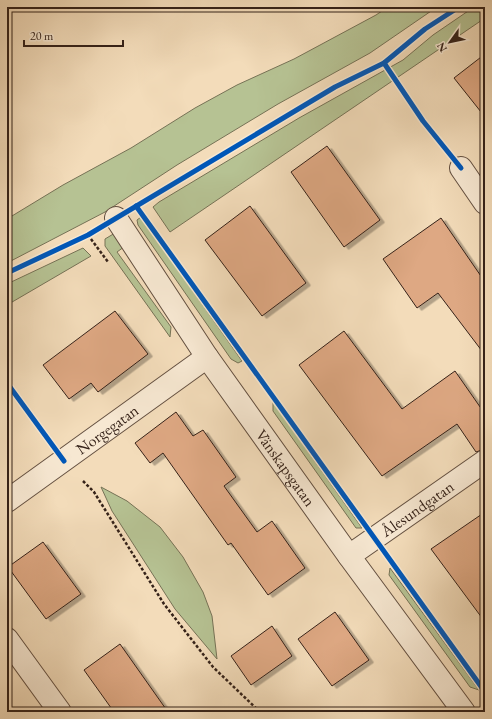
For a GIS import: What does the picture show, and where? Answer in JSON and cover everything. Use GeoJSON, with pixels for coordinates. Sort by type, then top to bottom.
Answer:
{"type":"FeatureCollection","features":[{"type":"Feature","properties":{"kind":"street"},"geometry":{"type":"LineString","coordinates":[[461,168],[485,203]]}},
{"type":"Feature","properties":{"kind":"street","name":"Vänskapsgatan"},"geometry":{"type":"LineString","coordinates":[[116,218],[207,357],[349,556],[464,712]]}},
{"type":"Feature","properties":{"kind":"street","name":"Norgegatan"},"geometry":{"type":"LineString","coordinates":[[7,501],[207,357]]}},
{"type":"Feature","properties":{"kind":"street","name":"Ålesundgatan"},"geometry":{"type":"LineString","coordinates":[[349,556],[485,461]]}},
{"type":"Feature","properties":{"kind":"street"},"geometry":{"type":"LineString","coordinates":[[7,639],[60,712]]}},
{"type":"Feature","properties":{"kind":"path"},"geometry":{"type":"LineString","coordinates":[[82,238],[116,218]]}},
{"type":"Feature","properties":{"kind":"path"},"geometry":{"type":"LineString","coordinates":[[64,461],[94,492],[164,604],[213,667],[260,712]]}},
{"type":"Feature","properties":{"kind":"green space"},"geometry":{"type":"Polygon","coordinates":[[[388,7],[437,7],[370,53],[278,104],[177,165],[105,212],[7,263],[7,219],[63,185],[131,148],[195,108],[237,85],[294,59],[388,7]]]}},
{"type":"Feature","properties":{"kind":"green space"},"geometry":{"type":"Polygon","coordinates":[[[474,7],[485,7],[485,18],[170,232],[153,207],[299,118],[403,60],[433,35],[474,7]]]}},
{"type":"Feature","properties":{"kind":"green space"},"geometry":{"type":"Polygon","coordinates":[[[141,217],[242,361],[238,363],[231,359],[138,225],[137,220],[141,217]]]}},
{"type":"Feature","properties":{"kind":"green space"},"geometry":{"type":"Polygon","coordinates":[[[120,230],[128,244],[117,252],[171,327],[170,337],[105,246],[105,239],[120,230]]]}},
{"type":"Feature","properties":{"kind":"green space"},"geometry":{"type":"Polygon","coordinates":[[[83,248],[91,256],[7,305],[7,284],[83,248]]]}},
{"type":"Feature","properties":{"kind":"green space"},"geometry":{"type":"Polygon","coordinates":[[[273,402],[362,528],[356,528],[273,411],[273,402]]]}},
{"type":"Feature","properties":{"kind":"green space"},"geometry":{"type":"Polygon","coordinates":[[[101,487],[127,501],[160,527],[183,557],[203,592],[212,616],[217,659],[175,609],[112,511],[101,487]]]}},
{"type":"Feature","properties":{"kind":"green space"},"geometry":{"type":"Polygon","coordinates":[[[390,568],[479,690],[470,687],[389,575],[390,568]]]}},
{"type":"Feature","properties":{"kind":"building"},"geometry":{"type":"Polygon","coordinates":[[[485,54],[485,117],[454,78],[485,54]]]}},
{"type":"Feature","properties":{"kind":"building"},"geometry":{"type":"Polygon","coordinates":[[[327,146],[380,220],[344,247],[291,172],[327,146]]]}},
{"type":"Feature","properties":{"kind":"building"},"geometry":{"type":"Polygon","coordinates":[[[250,206],[306,283],[262,316],[205,240],[250,206]]]}},
{"type":"Feature","properties":{"kind":"building"},"geometry":{"type":"Polygon","coordinates":[[[441,218],[485,282],[485,355],[438,293],[417,308],[383,259],[441,218]]]}},
{"type":"Feature","properties":{"kind":"building"},"geometry":{"type":"Polygon","coordinates":[[[115,311],[148,354],[98,392],[91,383],[69,399],[43,365],[115,311]]]}},
{"type":"Feature","properties":{"kind":"building"},"geometry":{"type":"Polygon","coordinates":[[[344,331],[402,409],[455,371],[485,414],[485,449],[476,452],[457,424],[382,476],[299,365],[344,331]]]}},
{"type":"Feature","properties":{"kind":"building"},"geometry":{"type":"Polygon","coordinates":[[[176,412],[193,436],[203,430],[236,477],[224,486],[257,532],[272,521],[305,568],[268,595],[231,543],[228,545],[163,453],[150,463],[135,443],[176,412]]]}},
{"type":"Feature","properties":{"kind":"building"},"geometry":{"type":"Polygon","coordinates":[[[485,512],[485,622],[431,549],[485,512]]]}},
{"type":"Feature","properties":{"kind":"building"},"geometry":{"type":"Polygon","coordinates":[[[43,542],[81,594],[46,619],[8,567],[43,542]]]}},
{"type":"Feature","properties":{"kind":"building"},"geometry":{"type":"Polygon","coordinates":[[[335,612],[369,660],[332,686],[298,639],[335,612]]]}},
{"type":"Feature","properties":{"kind":"building"},"geometry":{"type":"Polygon","coordinates":[[[272,626],[292,656],[251,685],[231,656],[272,626]]]}},
{"type":"Feature","properties":{"kind":"building"},"geometry":{"type":"Polygon","coordinates":[[[120,644],[168,712],[114,712],[84,670],[120,644]]]}},
{"type":"Feature","properties":{"kind":"cycle path"},"geometry":{"type":"LineString","coordinates":[[7,273],[88,235],[335,87],[384,63],[425,29],[459,7]]}},
{"type":"Feature","properties":{"kind":"cycle path"},"geometry":{"type":"LineString","coordinates":[[384,63],[423,121],[461,168]]}},
{"type":"Feature","properties":{"kind":"cycle path"},"geometry":{"type":"LineString","coordinates":[[136,206],[485,692]]}},
{"type":"Feature","properties":{"kind":"cycle path"},"geometry":{"type":"LineString","coordinates":[[7,383],[64,461]]}}]}
